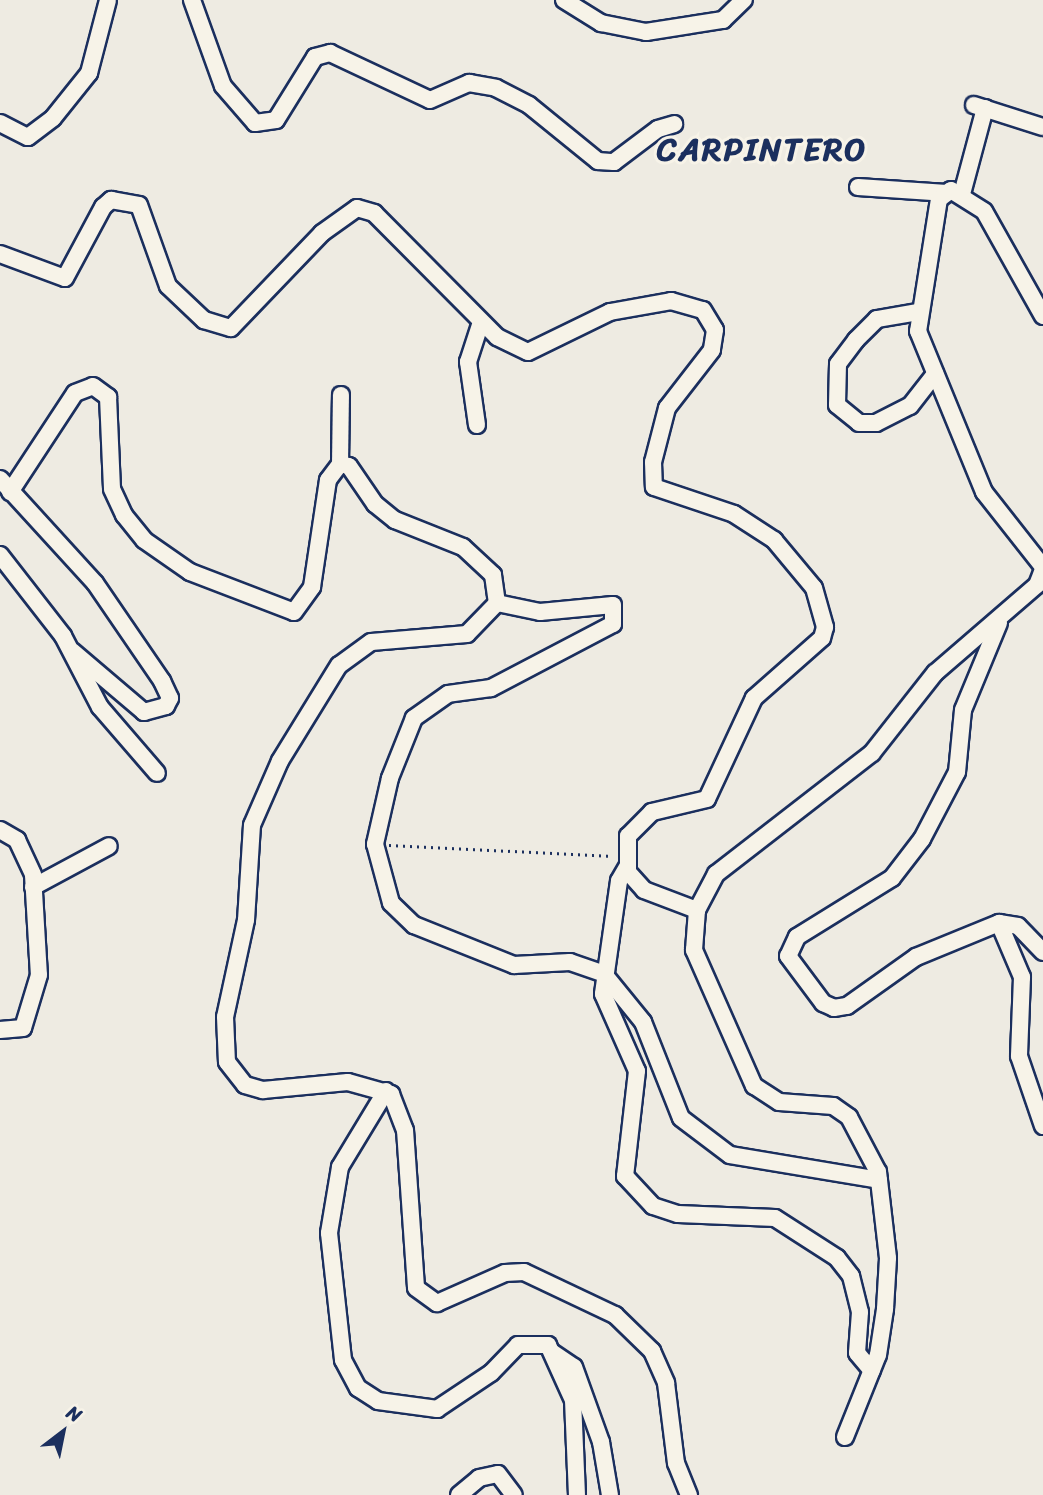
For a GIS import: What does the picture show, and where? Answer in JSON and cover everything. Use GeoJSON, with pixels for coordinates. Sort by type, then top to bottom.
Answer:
{"type":"FeatureCollection","features":[{"type":"Feature","properties":{"kind":"street"},"geometry":{"type":"LineString","coordinates":[[0,123],[28,137],[53,118],[89,73],[108,0]]}},
{"type":"Feature","properties":{"kind":"street"},"geometry":{"type":"LineString","coordinates":[[192,0],[223,86],[254,122],[276,120],[316,57],[330,53],[430,100],[469,83],[495,88],[528,105],[598,161],[614,162],[658,129],[674,124]]}},
{"type":"Feature","properties":{"kind":"street"},"geometry":{"type":"LineString","coordinates":[[564,0],[601,23],[646,32],[723,20],[744,0]]}},
{"type":"Feature","properties":{"kind":"street"},"geometry":{"type":"LineString","coordinates":[[845,1437],[872,1371],[888,1258],[879,1181],[866,1139],[849,1117],[833,1106],[779,1102],[754,1086],[694,950],[697,910],[716,874],[842,781],[935,673],[1002,618],[1037,585],[1043,568],[984,492],[918,331],[918,312],[933,214],[954,194],[979,106],[1043,127]]}},
{"type":"Feature","properties":{"kind":"street"},"geometry":{"type":"LineString","coordinates":[[858,187],[954,194],[984,211],[1043,316]]}},
{"type":"Feature","properties":{"kind":"street"},"geometry":{"type":"LineString","coordinates":[[0,254],[65,278],[103,207],[125,201],[147,215],[168,286],[204,320],[231,328],[321,233],[357,208],[374,213],[481,322],[528,352],[610,312],[671,301],[703,310],[715,330],[712,351],[667,408],[653,461],[654,487],[733,514],[774,540],[814,588],[822,609],[822,638],[754,698],[707,799],[652,812],[628,836],[626,861],[604,974],[603,994],[637,1071],[625,1176],[636,1194],[678,1214],[775,1218],[837,1258],[851,1276],[860,1312],[857,1353],[872,1371]]}},
{"type":"Feature","properties":{"kind":"street"},"geometry":{"type":"LineString","coordinates":[[918,312],[877,319],[856,340],[838,364],[837,405],[859,423],[876,424],[910,407],[935,374]]}},
{"type":"Feature","properties":{"kind":"street"},"geometry":{"type":"LineString","coordinates":[[477,425],[468,362],[481,322]]}},
{"type":"Feature","properties":{"kind":"street"},"geometry":{"type":"LineString","coordinates":[[72,651],[144,712],[166,706],[170,698],[162,681],[95,583],[5,486],[75,393],[93,386],[108,397],[114,422],[112,489],[144,540],[190,572],[294,612],[312,587],[328,480],[340,464],[341,395]]}},
{"type":"Feature","properties":{"kind":"street"},"geometry":{"type":"LineString","coordinates":[[340,464],[349,466],[374,504],[395,520],[474,556],[493,575],[497,603]]}},
{"type":"Feature","properties":{"kind":"street"},"geometry":{"type":"LineString","coordinates":[[0,555],[72,651],[106,715],[157,773]]}},
{"type":"Feature","properties":{"kind":"street"},"geometry":{"type":"LineString","coordinates":[[497,603],[540,612],[613,605],[613,624],[491,688],[447,694],[424,706],[390,778],[376,844],[391,903],[414,925],[514,965],[570,962],[604,974],[643,1022],[671,1102],[700,1136],[730,1155],[879,1181]]}},
{"type":"Feature","properties":{"kind":"street"},"geometry":{"type":"LineString","coordinates":[[386,1091],[348,1082],[264,1090],[245,1085],[227,1062],[225,1017],[246,920],[252,825],[280,761],[339,665],[372,642],[467,634],[497,603]]}},
{"type":"Feature","properties":{"kind":"street"},"geometry":{"type":"LineString","coordinates":[[1002,618],[963,710],[957,772],[922,839],[892,878],[797,937],[788,956],[823,1003],[847,1006],[916,957],[999,923],[1018,926],[1043,952]]}},
{"type":"Feature","properties":{"kind":"street"},"geometry":{"type":"LineString","coordinates":[[0,831],[17,840],[33,887],[34,999],[23,1028],[0,1030]]}},
{"type":"Feature","properties":{"kind":"street"},"geometry":{"type":"LineString","coordinates":[[33,887],[109,846]]}},
{"type":"Feature","properties":{"kind":"street"},"geometry":{"type":"LineString","coordinates":[[626,861],[643,890],[697,910]]}},
{"type":"Feature","properties":{"kind":"street"},"geometry":{"type":"LineString","coordinates":[[999,923],[1022,977],[1019,1056],[1043,1126]]}},
{"type":"Feature","properties":{"kind":"street"},"geometry":{"type":"LineString","coordinates":[[386,1091],[341,1167],[329,1233],[343,1360],[358,1388],[378,1401],[437,1409],[491,1373],[518,1345],[548,1345],[573,1400],[577,1495]]}},
{"type":"Feature","properties":{"kind":"street"},"geometry":{"type":"LineString","coordinates":[[386,1091],[405,1130],[416,1288],[437,1303],[505,1273],[524,1272],[615,1315],[652,1351],[666,1383],[676,1463],[689,1495]]}},
{"type":"Feature","properties":{"kind":"street"},"geometry":{"type":"LineString","coordinates":[[552,1353],[574,1367],[601,1442],[610,1495]]}},
{"type":"Feature","properties":{"kind":"street"},"geometry":{"type":"LineString","coordinates":[[459,1495],[479,1478],[498,1474],[514,1495]]}},
{"type":"Feature","properties":{"kind":"path"},"geometry":{"type":"LineString","coordinates":[[376,844],[626,861]]}},
{"type":"Feature","properties":{"kind":"district","name":"CARPINTERO"},"geometry":{"type":"Point","coordinates":[762,150]}}]}
